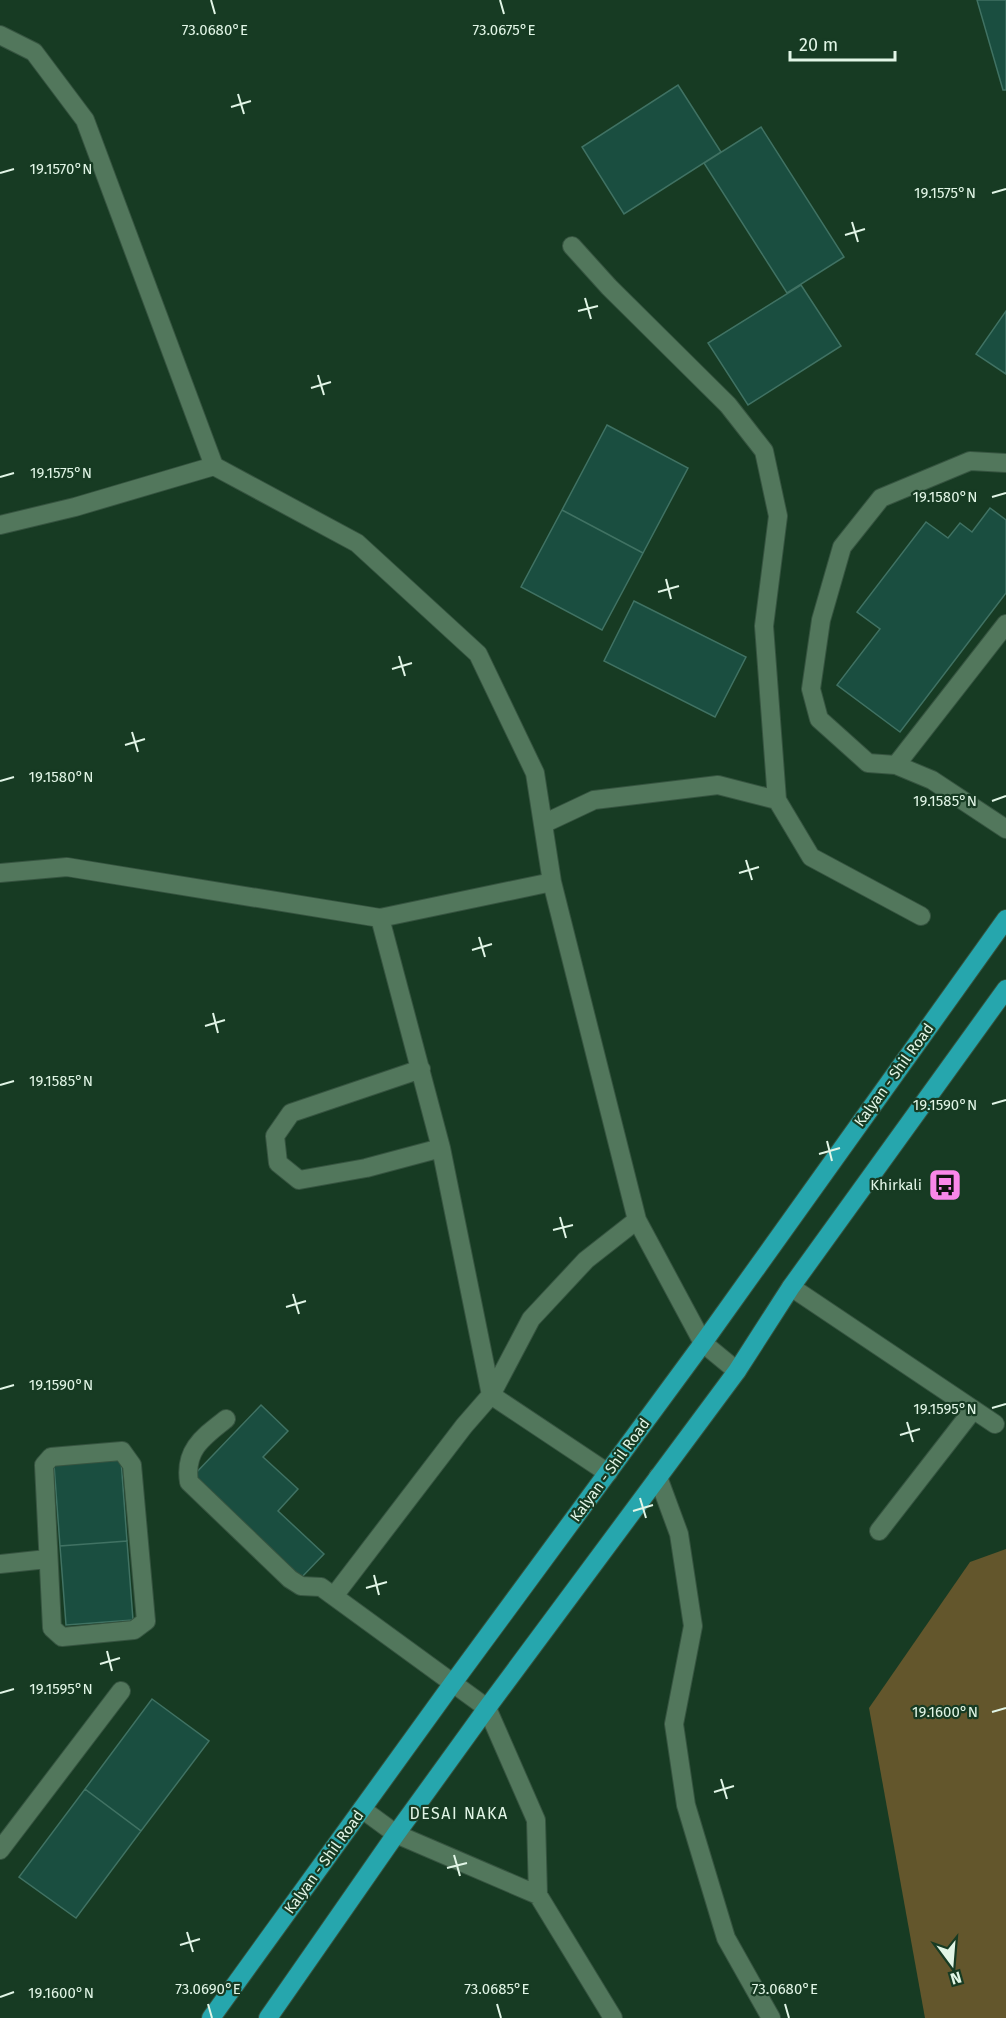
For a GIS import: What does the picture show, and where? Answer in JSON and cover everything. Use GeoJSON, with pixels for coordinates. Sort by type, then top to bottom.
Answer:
{"type":"FeatureCollection","features":[{"type":"Feature","properties":{"kind":"main road","name":"Kalyan - Shil Road"},"geometry":{"type":"LineString","coordinates":[[211,2018],[703,1343],[1006,919]]}},
{"type":"Feature","properties":{"kind":"main road"},"geometry":{"type":"LineString","coordinates":[[268,2018],[487,1708],[737,1371],[791,1287],[1006,989]]}},
{"type":"Feature","properties":{"kind":"street"},"geometry":{"type":"LineString","coordinates":[[0,34],[34,52],[85,120],[214,466],[357,543],[478,654],[535,773],[552,882],[637,1220],[703,1343],[737,1371]]}},
{"type":"Feature","properties":{"kind":"street"},"geometry":{"type":"LineString","coordinates":[[572,246],[609,287],[728,405],[765,451],[777,516],[764,626],[777,800],[811,857],[921,916]]}},
{"type":"Feature","properties":{"kind":"street"},"geometry":{"type":"LineString","coordinates":[[1006,463],[970,461],[881,498],[842,547],[821,620],[811,689],[819,719],[868,763],[896,765],[932,780],[1006,829]]}},
{"type":"Feature","properties":{"kind":"street"},"geometry":{"type":"LineString","coordinates":[[0,525],[75,507],[214,466]]}},
{"type":"Feature","properties":{"kind":"street"},"geometry":{"type":"LineString","coordinates":[[896,765],[1006,624]]}},
{"type":"Feature","properties":{"kind":"street"},"geometry":{"type":"LineString","coordinates":[[543,824],[594,800],[718,786],[777,800]]}},
{"type":"Feature","properties":{"kind":"street"},"geometry":{"type":"LineString","coordinates":[[2,868],[66,867],[380,918],[552,882]]}},
{"type":"Feature","properties":{"kind":"street"},"geometry":{"type":"LineString","coordinates":[[380,918],[441,1148],[491,1395],[608,1473]]}},
{"type":"Feature","properties":{"kind":"street"},"geometry":{"type":"LineString","coordinates":[[421,1069],[291,1113],[275,1136],[278,1162],[299,1180],[366,1168],[441,1148]]}},
{"type":"Feature","properties":{"kind":"street"},"geometry":{"type":"LineString","coordinates":[[334,1596],[464,1426],[491,1395],[531,1319],[586,1260],[637,1220]]}},
{"type":"Feature","properties":{"kind":"street"},"geometry":{"type":"LineString","coordinates":[[791,1287],[995,1424]]}},
{"type":"Feature","properties":{"kind":"street"},"geometry":{"type":"LineString","coordinates":[[879,1531],[973,1410]]}},
{"type":"Feature","properties":{"kind":"street"},"geometry":{"type":"LineString","coordinates":[[225,1419],[199,1439],[187,1468],[189,1482],[290,1579],[301,1586],[321,1587],[487,1708],[536,1820],[538,1895],[613,2018]]}},
{"type":"Feature","properties":{"kind":"street"},"geometry":{"type":"LineString","coordinates":[[122,1451],[132,1465],[146,1621],[134,1630],[62,1637],[52,1629],[47,1559],[44,1465],[51,1457],[122,1451]]}},
{"type":"Feature","properties":{"kind":"street"},"geometry":{"type":"LineString","coordinates":[[657,1477],[679,1534],[693,1626],[674,1724],[686,1805],[726,1938],[771,2018]]}},
{"type":"Feature","properties":{"kind":"street"},"geometry":{"type":"LineString","coordinates":[[0,1564],[47,1559]]}},
{"type":"Feature","properties":{"kind":"street"},"geometry":{"type":"LineString","coordinates":[[0,1850],[121,1691]]}},
{"type":"Feature","properties":{"kind":"street"},"geometry":{"type":"LineString","coordinates":[[362,1809],[396,1834],[538,1895]]}},
{"type":"Feature","properties":{"kind":"shaded area"},"geometry":{"type":"Polygon","coordinates":[[[1006,1549],[1006,2018],[925,2018],[869,1708],[970,1562],[1006,1549]]]}},
{"type":"Feature","properties":{"kind":"building"},"geometry":{"type":"Polygon","coordinates":[[[977,0],[1006,0],[1006,90],[1003,90],[977,0]]]}},
{"type":"Feature","properties":{"kind":"building"},"geometry":{"type":"Polygon","coordinates":[[[678,85],[721,152],[624,214],[582,147],[678,85]]]}},
{"type":"Feature","properties":{"kind":"building"},"geometry":{"type":"Polygon","coordinates":[[[761,127],[844,257],[787,293],[704,163],[761,127]]]}},
{"type":"Feature","properties":{"kind":"building"},"geometry":{"type":"Polygon","coordinates":[[[801,285],[841,346],[748,405],[708,343],[801,285]]]}},
{"type":"Feature","properties":{"kind":"building"},"geometry":{"type":"Polygon","coordinates":[[[1006,311],[1006,374],[976,354],[1006,311]]]}},
{"type":"Feature","properties":{"kind":"building"},"geometry":{"type":"Polygon","coordinates":[[[607,425],[688,468],[643,553],[562,510],[607,425]]]}},
{"type":"Feature","properties":{"kind":"building"},"geometry":{"type":"Polygon","coordinates":[[[990,508],[1006,520],[1006,593],[900,732],[837,685],[880,629],[857,612],[926,522],[948,538],[960,523],[972,532],[990,508]]]}},
{"type":"Feature","properties":{"kind":"building"},"geometry":{"type":"Polygon","coordinates":[[[562,510],[643,553],[602,630],[521,587],[562,510]]]}},
{"type":"Feature","properties":{"kind":"building"},"geometry":{"type":"Polygon","coordinates":[[[634,601],[746,657],[715,717],[604,661],[634,601]]]}},
{"type":"Feature","properties":{"kind":"building"},"geometry":{"type":"Polygon","coordinates":[[[261,1405],[288,1431],[263,1457],[298,1489],[278,1511],[324,1554],[300,1579],[192,1477],[261,1405]]]}},
{"type":"Feature","properties":{"kind":"building"},"geometry":{"type":"Polygon","coordinates":[[[121,1460],[127,1541],[60,1546],[54,1465],[121,1460]]]}},
{"type":"Feature","properties":{"kind":"building"},"geometry":{"type":"Polygon","coordinates":[[[127,1541],[133,1620],[66,1625],[60,1546],[127,1541]]]}},
{"type":"Feature","properties":{"kind":"building"},"geometry":{"type":"Polygon","coordinates":[[[152,1699],[209,1741],[141,1831],[85,1789],[152,1699]]]}},
{"type":"Feature","properties":{"kind":"building"},"geometry":{"type":"Polygon","coordinates":[[[85,1789],[141,1831],[76,1918],[19,1877],[85,1789]]]}},
{"type":"Feature","properties":{"kind":"place","name":"Khirkali"},"geometry":{"type":"Point","coordinates":[945,1185]}},
{"type":"Feature","properties":{"kind":"district","name":"DESAI NAKA"},"geometry":{"type":"Point","coordinates":[459,1813]}}]}
